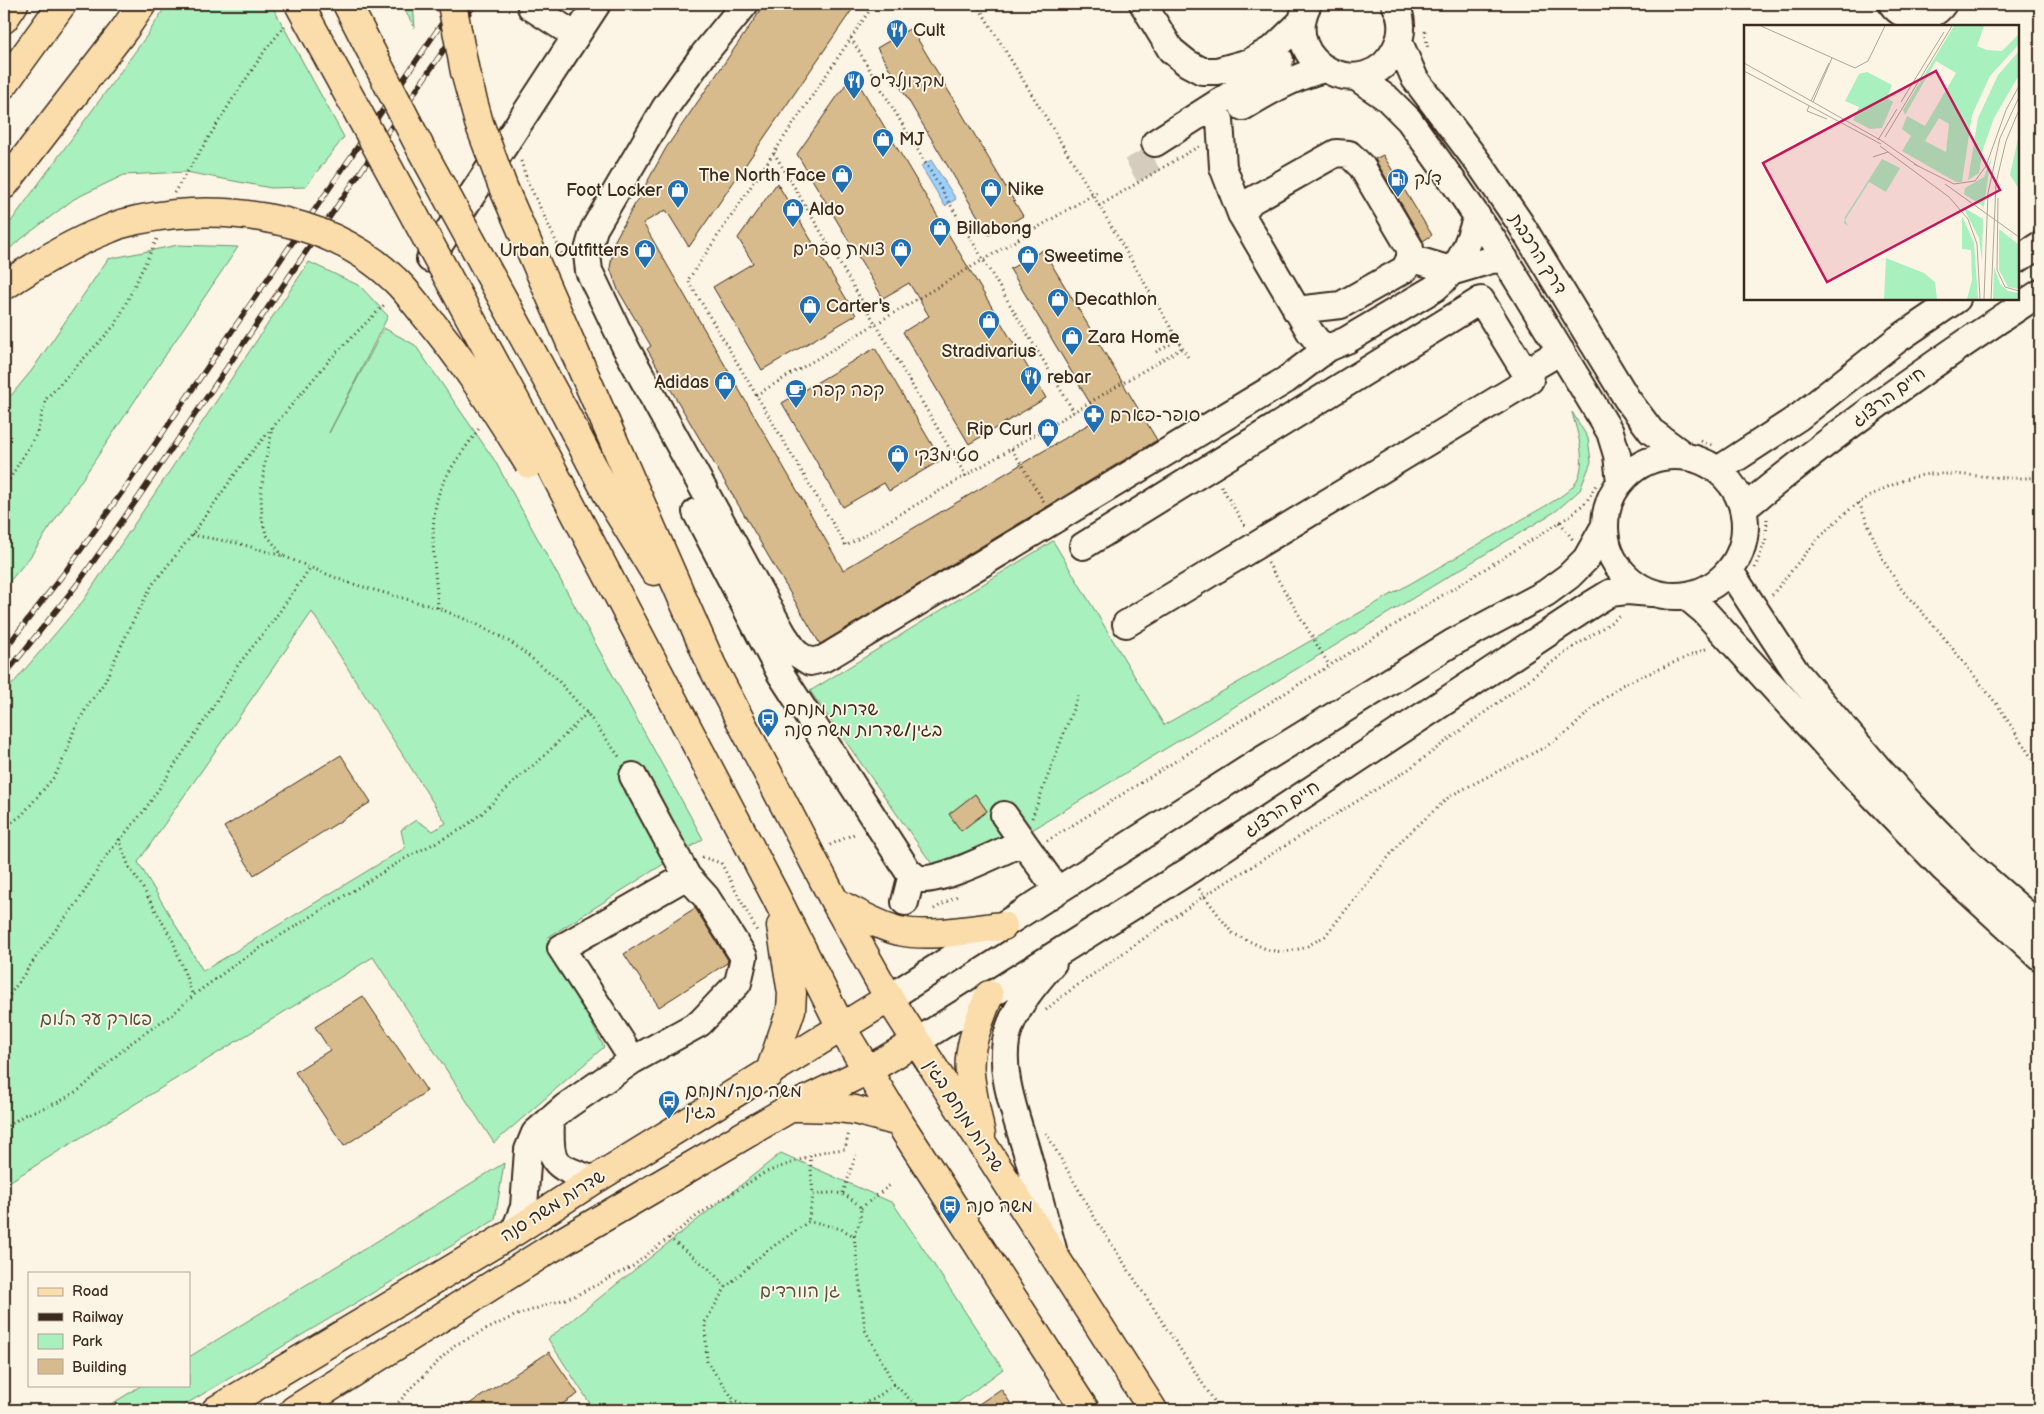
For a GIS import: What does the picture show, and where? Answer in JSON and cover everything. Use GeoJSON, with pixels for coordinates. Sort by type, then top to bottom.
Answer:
{"type":"FeatureCollection","features":[{"type":"Feature","properties":{"kind":"main road"},"geometry":{"type":"LineString","coordinates":[[4,20],[14,4]]}},
{"type":"Feature","properties":{"kind":"main road"},"geometry":{"type":"LineString","coordinates":[[4,84],[62,4]]}},
{"type":"Feature","properties":{"kind":"main road"},"geometry":{"type":"LineString","coordinates":[[4,185],[142,4]]}},
{"type":"Feature","properties":{"kind":"main road"},"geometry":{"type":"LineString","coordinates":[[347,4],[421,149],[610,498],[712,666]]}},
{"type":"Feature","properties":{"kind":"main road"},"geometry":{"type":"LineString","coordinates":[[452,4],[465,72],[479,123],[503,187],[712,666]]}},
{"type":"Feature","properties":{"kind":"main road"},"geometry":{"type":"LineString","coordinates":[[295,11],[403,197],[535,455],[654,664],[775,895],[841,1027],[899,1122],[1085,1410]]}},
{"type":"Feature","properties":{"kind":"main road"},"geometry":{"type":"LineString","coordinates":[[4,286],[64,248],[120,224],[183,213],[222,212],[246,214],[305,228],[344,244],[396,280],[436,328],[494,406],[535,455]]}},
{"type":"Feature","properties":{"kind":"main road","name":"שדרות מנחם בגין"},"geometry":{"type":"LineString","coordinates":[[712,666],[834,902],[889,998],[1153,1410]]}},
{"type":"Feature","properties":{"kind":"main road"},"geometry":{"type":"LineString","coordinates":[[769,1074],[791,1010],[792,993],[775,895]]}},
{"type":"Feature","properties":{"kind":"main road"},"geometry":{"type":"LineString","coordinates":[[834,902],[899,931],[919,933],[946,932],[1003,926]]}},
{"type":"Feature","properties":{"kind":"main road"},"geometry":{"type":"LineString","coordinates":[[984,1148],[970,1066],[977,1029],[989,995]]}},
{"type":"Feature","properties":{"kind":"main road","name":"שדרות משה סנה"},"geometry":{"type":"LineString","coordinates":[[216,1410],[514,1232],[594,1180],[769,1074],[889,998]]}},
{"type":"Feature","properties":{"kind":"main road","name":"שדרות משה סנה"},"geometry":{"type":"LineString","coordinates":[[294,1410],[548,1250],[792,1107],[868,1070],[916,1042]]}},
{"type":"Feature","properties":{"kind":"main road"},"geometry":{"type":"LineString","coordinates":[[792,1107],[855,1110],[899,1122]]}},
{"type":"Feature","properties":{"kind":"main road"},"geometry":{"type":"LineString","coordinates":[[1136,1384],[1160,1410]]}},
{"type":"Feature","properties":{"kind":"street"},"geometry":{"type":"LineString","coordinates":[[396,210],[436,250],[597,4]]}},
{"type":"Feature","properties":{"kind":"street"},"geometry":{"type":"LineString","coordinates":[[745,4],[704,54],[665,108],[569,270],[780,673],[912,874],[916,907]]}},
{"type":"Feature","properties":{"kind":"street"},"geometry":{"type":"LineString","coordinates":[[1892,4],[1903,14],[1913,17],[1923,17],[1933,13],[1943,4]]}},
{"type":"Feature","properties":{"kind":"street"},"geometry":{"type":"LineString","coordinates":[[1304,14],[1309,53],[1324,69],[1345,77],[1356,77],[1370,74],[1383,66],[1393,55],[1399,42],[1400,6]]}},
{"type":"Feature","properties":{"kind":"street"},"geometry":{"type":"LineString","coordinates":[[531,7],[576,36]]}},
{"type":"Feature","properties":{"kind":"street"},"geometry":{"type":"LineString","coordinates":[[1152,7],[1172,50],[1187,63],[1202,71],[1217,70],[1250,62],[1274,48],[1304,14]]}},
{"type":"Feature","properties":{"kind":"street"},"geometry":{"type":"LineString","coordinates":[[1304,14],[1287,53],[1271,69],[1158,148],[1221,126],[1282,84],[1302,75],[1324,69]]}},
{"type":"Feature","properties":{"kind":"street","name":"דרך הרכבת"},"geometry":{"type":"LineString","coordinates":[[1399,42],[1415,79],[1483,169],[1520,223],[1627,399],[1651,431],[1685,456]]}},
{"type":"Feature","properties":{"kind":"street","name":"דרך הרכבת"},"geometry":{"type":"LineString","coordinates":[[1356,77],[1388,99],[1409,120],[1505,259],[1610,432],[1617,455],[1609,482]]}},
{"type":"Feature","properties":{"kind":"street"},"geometry":{"type":"LineString","coordinates":[[1221,126],[1223,166],[1241,214],[1296,310],[1318,342],[1328,348]]}},
{"type":"Feature","properties":{"kind":"street"},"geometry":{"type":"LineString","coordinates":[[1241,214],[1252,201],[1327,158],[1336,153],[1348,154],[1362,167],[1410,248],[1410,258],[1405,269],[1341,306],[1296,310]]}},
{"type":"Feature","properties":{"kind":"street"},"geometry":{"type":"LineString","coordinates":[[594,228],[587,254],[589,271],[626,348],[783,634],[796,653],[810,662],[823,659],[832,654],[1286,380],[1328,348],[1347,340],[1436,288],[1454,271],[1470,238],[1477,216]]}},
{"type":"Feature","properties":{"kind":"street"},"geometry":{"type":"LineString","coordinates":[[2019,258],[2040,245]]}},
{"type":"Feature","properties":{"kind":"street"},"geometry":{"type":"LineString","coordinates":[[1410,258],[1454,271],[1491,260],[1505,259]]}},
{"type":"Feature","properties":{"kind":"street","name":"חיים הרצוג"},"geometry":{"type":"LineString","coordinates":[[1743,509],[1896,390],[1960,345],[2040,293]]}},
{"type":"Feature","properties":{"kind":"street"},"geometry":{"type":"LineString","coordinates":[[1083,546],[1480,300],[1530,380],[1126,624]]}},
{"type":"Feature","properties":{"kind":"street"},"geometry":{"type":"LineString","coordinates":[[1718,470],[1799,417],[1898,339],[1956,300]]}},
{"type":"Feature","properties":{"kind":"street"},"geometry":{"type":"LineString","coordinates":[[1525,372],[1561,351]]}},
{"type":"Feature","properties":{"kind":"street"},"geometry":{"type":"LineString","coordinates":[[1685,456],[1702,461],[1718,470],[1738,494],[1743,509],[1746,531],[1741,552],[1730,571],[1714,586],[1686,596],[1672,597],[1651,593],[1632,583],[1617,568],[1607,548],[1604,527],[1605,511],[1611,495],[1609,482],[1638,466],[1661,457],[1685,456]]}},
{"type":"Feature","properties":{"kind":"street"},"geometry":{"type":"LineString","coordinates":[[889,998],[1262,760],[1452,642],[1546,593],[1569,576],[1586,559],[1604,527]]}},
{"type":"Feature","properties":{"kind":"street"},"geometry":{"type":"LineString","coordinates":[[1730,571],[1796,672],[1889,780],[1969,864],[2040,926]]}},
{"type":"Feature","properties":{"kind":"street","name":"חיים הרצוג"},"geometry":{"type":"LineString","coordinates":[[916,1042],[1187,872],[1610,593],[1627,591],[1651,593]]}},
{"type":"Feature","properties":{"kind":"street"},"geometry":{"type":"LineString","coordinates":[[1686,596],[1729,638],[1858,780],[1944,869],[2040,957]]}},
{"type":"Feature","properties":{"kind":"street"},"geometry":{"type":"LineString","coordinates":[[514,1232],[524,1207],[528,1150],[535,1133],[565,1107],[633,1060],[700,1023],[738,983],[744,956],[706,897],[687,876],[633,776]]}},
{"type":"Feature","properties":{"kind":"street"},"geometry":{"type":"LineString","coordinates":[[1004,816],[1057,890]]}},
{"type":"Feature","properties":{"kind":"street"},"geometry":{"type":"LineString","coordinates":[[912,874],[919,878],[929,879],[1026,847]]}},
{"type":"Feature","properties":{"kind":"street"},"geometry":{"type":"LineString","coordinates":[[633,1060],[561,948],[687,876]]}},
{"type":"Feature","properties":{"kind":"street"},"geometry":{"type":"LineString","coordinates":[[1056,1261],[1013,1101],[1006,1062],[1010,1027],[1018,1010],[1065,949]]}},
{"type":"Feature","properties":{"kind":"street"},"geometry":{"type":"LineString","coordinates":[[551,1119],[550,1146],[554,1159],[566,1170],[594,1180]]}},
{"type":"Feature","properties":{"kind":"path"},"geometry":{"type":"LineString","coordinates":[[874,4],[688,280],[846,546],[1182,348]]}},
{"type":"Feature","properties":{"kind":"path"},"geometry":{"type":"LineString","coordinates":[[977,4],[1189,359]]}},
{"type":"Feature","properties":{"kind":"path"},"geometry":{"type":"LineString","coordinates":[[172,196],[232,100],[295,11]]}},
{"type":"Feature","properties":{"kind":"path"},"geometry":{"type":"LineString","coordinates":[[851,38],[1074,412]]}},
{"type":"Feature","properties":{"kind":"path"},"geometry":{"type":"LineString","coordinates":[[1099,206],[1221,126]]}},
{"type":"Feature","properties":{"kind":"path"},"geometry":{"type":"LineString","coordinates":[[512,134],[527,180],[569,270]]}},
{"type":"Feature","properties":{"kind":"path"},"geometry":{"type":"LineString","coordinates":[[774,152],[966,476]]}},
{"type":"Feature","properties":{"kind":"path"},"geometry":{"type":"LineString","coordinates":[[756,395],[1098,191]]}},
{"type":"Feature","properties":{"kind":"path"},"geometry":{"type":"LineString","coordinates":[[4,488],[37,434],[46,399],[116,324],[158,238]]}},
{"type":"Feature","properties":{"kind":"path"},"geometry":{"type":"LineString","coordinates":[[4,828],[22,815],[54,777],[66,754],[74,730],[88,705],[104,683],[152,585],[192,535],[245,460],[332,357],[388,301]]}},
{"type":"Feature","properties":{"kind":"path"},"geometry":{"type":"LineString","coordinates":[[1156,352],[1178,340]]}},
{"type":"Feature","properties":{"kind":"path"},"geometry":{"type":"LineString","coordinates":[[273,427],[264,467],[261,494],[262,519],[266,534],[283,556]]}},
{"type":"Feature","properties":{"kind":"path"},"geometry":{"type":"LineString","coordinates":[[1012,449],[1055,520]]}},
{"type":"Feature","properties":{"kind":"path"},"geometry":{"type":"LineString","coordinates":[[1757,613],[1813,545],[1839,517],[1859,503],[1905,479],[1933,474],[2008,480],[2040,477]]}},
{"type":"Feature","properties":{"kind":"path"},"geometry":{"type":"LineString","coordinates":[[1026,847],[1570,516],[1609,482]]}},
{"type":"Feature","properties":{"kind":"path"},"geometry":{"type":"LineString","coordinates":[[1859,503],[1883,560],[1902,590],[1938,630],[1994,700],[2040,770]]}},
{"type":"Feature","properties":{"kind":"path"},"geometry":{"type":"LineString","coordinates":[[192,535],[237,543],[283,556],[346,582],[438,608],[474,623],[512,643],[553,675],[587,712],[633,776]]}},
{"type":"Feature","properties":{"kind":"path"},"geometry":{"type":"LineString","coordinates":[[4,1004],[53,933],[78,902],[106,856],[144,811],[207,716],[238,665],[310,568]]}},
{"type":"Feature","properties":{"kind":"path"},"geometry":{"type":"LineString","coordinates":[[1187,872],[1232,933],[1268,950],[1284,952],[1304,948],[1325,936],[1403,839],[1450,796],[1545,747],[1570,730],[1595,706],[1622,685],[1729,638]]}},
{"type":"Feature","properties":{"kind":"path"},"geometry":{"type":"LineString","coordinates":[[1026,847],[1079,693]]}},
{"type":"Feature","properties":{"kind":"path"},"geometry":{"type":"LineString","coordinates":[[4,1129],[24,1115],[59,1102],[82,1088],[128,1045],[174,1013],[193,996],[241,960],[404,859],[462,829],[482,814],[517,779],[542,758],[587,712]]}},
{"type":"Feature","properties":{"kind":"path"},"geometry":{"type":"LineString","coordinates":[[849,836],[856,833]]}},
{"type":"Feature","properties":{"kind":"path"},"geometry":{"type":"LineString","coordinates":[[119,839],[129,868],[140,883],[173,941],[193,996]]}},
{"type":"Feature","properties":{"kind":"path"},"geometry":{"type":"LineString","coordinates":[[916,907],[939,907],[962,894]]}},
{"type":"Feature","properties":{"kind":"path"},"geometry":{"type":"LineString","coordinates":[[1039,1016],[1061,997],[1204,896]]}},
{"type":"Feature","properties":{"kind":"path"},"geometry":{"type":"LineString","coordinates":[[392,1410],[412,1387],[455,1345],[514,1316],[577,1296],[633,1266],[698,1215],[764,1173],[810,1155],[845,1149],[855,1110]]}},
{"type":"Feature","properties":{"kind":"path"},"geometry":{"type":"LineString","coordinates":[[1045,1132],[1099,1225],[1220,1410]]}},
{"type":"Feature","properties":{"kind":"path"},"geometry":{"type":"LineString","coordinates":[[808,1222],[813,1195],[810,1155]]}},
{"type":"Feature","properties":{"kind":"path"},"geometry":{"type":"LineString","coordinates":[[843,1193],[856,1155]]}},
{"type":"Feature","properties":{"kind":"path"},"geometry":{"type":"LineString","coordinates":[[890,1185],[861,1208],[860,1221],[854,1236],[865,1330],[894,1384],[908,1395],[921,1410]]}},
{"type":"Feature","properties":{"kind":"path"},"geometry":{"type":"LineString","coordinates":[[813,1195],[828,1192],[843,1193],[861,1208]]}},
{"type":"Feature","properties":{"kind":"path"},"geometry":{"type":"LineString","coordinates":[[755,1410],[734,1400],[707,1362],[705,1322],[726,1287],[764,1253],[808,1222],[841,1229],[854,1236]]}},
{"type":"Feature","properties":{"kind":"path"},"geometry":{"type":"LineString","coordinates":[[669,1238],[709,1269],[726,1287]]}},
{"type":"Feature","properties":{"kind":"path"},"geometry":{"type":"LineString","coordinates":[[844,1410],[875,1399],[894,1384]]}},
{"type":"Feature","properties":{"kind":"path"},"geometry":{"type":"LineString","coordinates":[[725,1410],[734,1400]]}},
{"type":"Feature","properties":{"kind":"green space"},"geometry":{"type":"Polygon","coordinates":[[[167,4],[271,4],[344,137],[305,187],[271,188],[186,172],[124,175],[74,199],[4,254],[4,231],[148,34],[167,4]]]}},
{"type":"Feature","properties":{"kind":"green space"},"geometry":{"type":"Polygon","coordinates":[[[401,4],[413,4],[415,28],[401,4]]]}},
{"type":"Feature","properties":{"kind":"green space"},"geometry":{"type":"Polygon","coordinates":[[[178,245],[238,247],[30,557],[4,588],[4,404],[32,370],[108,259],[178,245]]]}},
{"type":"Feature","properties":{"kind":"green space","name":"פארק עד הלום"},"geometry":{"type":"Polygon","coordinates":[[[309,262],[360,286],[388,316],[329,433],[384,328],[415,345],[495,461],[703,839],[547,938],[604,1047],[494,1143],[373,957],[4,1185],[4,694],[83,601],[309,262]],[[312,612],[138,862],[203,971],[405,848],[401,830],[416,820],[433,831],[446,823],[312,612]]]}},
{"type":"Feature","properties":{"kind":"green space"},"geometry":{"type":"Polygon","coordinates":[[[1572,412],[1588,438],[1591,462],[1580,490],[1556,511],[1027,833],[932,864],[810,691],[1053,541],[1164,725],[1563,495],[1573,486],[1581,469],[1581,449],[1572,412]]]}},
{"type":"Feature","properties":{"kind":"green space","name":"גן הוורדים"},"geometry":{"type":"Polygon","coordinates":[[[781,1153],[893,1203],[1003,1369],[948,1410],[585,1410],[591,1405],[548,1339],[781,1153]]]}},
{"type":"Feature","properties":{"kind":"green space"},"geometry":{"type":"Polygon","coordinates":[[[504,1163],[495,1220],[176,1410],[102,1410],[140,1386],[190,1386],[190,1356],[504,1163]]]}},
{"type":"Feature","properties":{"kind":"water"},"geometry":{"type":"Polygon","coordinates":[[[931,160],[956,199],[945,206],[921,166],[931,160]]]}},
{"type":"Feature","properties":{"kind":"building"},"geometry":{"type":"Polygon","coordinates":[[[765,4],[856,4],[689,247],[666,210],[643,223],[843,570],[1099,418],[1010,269],[1043,250],[1157,440],[820,644],[647,349],[651,346],[618,290],[610,268],[615,240],[666,148],[765,4]]]}},
{"type":"Feature","properties":{"kind":"building"},"geometry":{"type":"Polygon","coordinates":[[[911,28],[1023,216],[989,235],[877,48],[911,28]]]}},
{"type":"Feature","properties":{"kind":"building"},"geometry":{"type":"Polygon","coordinates":[[[853,74],[1046,398],[969,444],[903,332],[929,316],[909,283],[883,298],[797,154],[853,74]]]}},
{"type":"Feature","properties":{"kind":"building"},"geometry":{"type":"Polygon","coordinates":[[[1383,155],[1432,235],[1423,241],[1375,159],[1383,155]]]}},
{"type":"Feature","properties":{"kind":"building"},"geometry":{"type":"Polygon","coordinates":[[[777,183],[856,315],[762,370],[713,287],[753,263],[738,238],[777,183]]]}},
{"type":"Feature","properties":{"kind":"building"},"geometry":{"type":"Polygon","coordinates":[[[875,348],[941,460],[889,491],[884,483],[843,507],[782,403],[875,348]]]}},
{"type":"Feature","properties":{"kind":"building"},"geometry":{"type":"Polygon","coordinates":[[[341,755],[371,802],[254,875],[224,827],[341,755]]]}},
{"type":"Feature","properties":{"kind":"building"},"geometry":{"type":"Polygon","coordinates":[[[975,794],[987,811],[961,831],[949,814],[975,794]]]}},
{"type":"Feature","properties":{"kind":"building"},"geometry":{"type":"Polygon","coordinates":[[[695,908],[728,960],[727,963],[659,1007],[624,954],[695,908]]]}},
{"type":"Feature","properties":{"kind":"building"},"geometry":{"type":"Polygon","coordinates":[[[363,996],[427,1091],[344,1146],[295,1072],[330,1050],[315,1027],[363,996]]]}},
{"type":"Feature","properties":{"kind":"building"},"geometry":{"type":"Polygon","coordinates":[[[549,1352],[578,1394],[553,1410],[460,1410],[549,1352]]]}},
{"type":"Feature","properties":{"kind":"building"},"geometry":{"type":"Polygon","coordinates":[[[1001,1389],[1015,1410],[970,1410],[1001,1389]]]}},
{"type":"Feature","properties":{"kind":"tunnel"},"geometry":{"type":"LineString","coordinates":[[1131,171],[1162,154]]}},
{"type":"Feature","properties":{"kind":"railway"},"geometry":{"type":"LineString","coordinates":[[4,650],[65,572],[125,488],[455,4]]}},
{"type":"Feature","properties":{"kind":"railway"},"geometry":{"type":"LineString","coordinates":[[4,676],[79,582],[138,498],[475,4]]}},
{"type":"Feature","properties":{"kind":"place","name":"Cult"},"geometry":{"type":"Point","coordinates":[897,49]}},
{"type":"Feature","properties":{"kind":"place","name":"מקדונלד'ס"},"geometry":{"type":"Point","coordinates":[854,100]}},
{"type":"Feature","properties":{"kind":"place","name":"MJ"},"geometry":{"type":"Point","coordinates":[883,158]}},
{"type":"Feature","properties":{"kind":"place","name":"The North Face"},"geometry":{"type":"Point","coordinates":[842,194]}},
{"type":"Feature","properties":{"kind":"place","name":"דלק"},"geometry":{"type":"Point","coordinates":[1398,198]}},
{"type":"Feature","properties":{"kind":"place","name":"Nike"},"geometry":{"type":"Point","coordinates":[991,208]}},
{"type":"Feature","properties":{"kind":"place","name":"Foot Locker"},"geometry":{"type":"Point","coordinates":[678,209]}},
{"type":"Feature","properties":{"kind":"place","name":"Aldo"},"geometry":{"type":"Point","coordinates":[793,228]}},
{"type":"Feature","properties":{"kind":"place","name":"Billabong"},"geometry":{"type":"Point","coordinates":[940,247]}},
{"type":"Feature","properties":{"kind":"place","name":"צומת ספרים"},"geometry":{"type":"Point","coordinates":[901,268]}},
{"type":"Feature","properties":{"kind":"place","name":"Urban Outfitters"},"geometry":{"type":"Point","coordinates":[645,269]}},
{"type":"Feature","properties":{"kind":"place","name":"Sweetime"},"geometry":{"type":"Point","coordinates":[1028,275]}},
{"type":"Feature","properties":{"kind":"place","name":"Decathlon"},"geometry":{"type":"Point","coordinates":[1058,318]}},
{"type":"Feature","properties":{"kind":"place","name":"Carter's"},"geometry":{"type":"Point","coordinates":[810,325]}},
{"type":"Feature","properties":{"kind":"place","name":"Stradivarius"},"geometry":{"type":"Point","coordinates":[989,340]}},
{"type":"Feature","properties":{"kind":"place","name":"Zara Home"},"geometry":{"type":"Point","coordinates":[1072,356]}},
{"type":"Feature","properties":{"kind":"place","name":"rebar"},"geometry":{"type":"Point","coordinates":[1031,396]}},
{"type":"Feature","properties":{"kind":"place","name":"Adidas"},"geometry":{"type":"Point","coordinates":[725,401]}},
{"type":"Feature","properties":{"kind":"place","name":"קפה קפה"},"geometry":{"type":"Point","coordinates":[796,409]}},
{"type":"Feature","properties":{"kind":"place","name":"סופר-פארם"},"geometry":{"type":"Point","coordinates":[1094,434]}},
{"type":"Feature","properties":{"kind":"place","name":"Rip Curl"},"geometry":{"type":"Point","coordinates":[1048,448]}},
{"type":"Feature","properties":{"kind":"place","name":"סטימצקי"},"geometry":{"type":"Point","coordinates":[898,474]}},
{"type":"Feature","properties":{"kind":"place","name":"שדרות מנחם בגין/שדרות משה סנה"},"geometry":{"type":"Point","coordinates":[768,738]}},
{"type":"Feature","properties":{"kind":"place","name":"משה סנה/מנחם בגין"},"geometry":{"type":"Point","coordinates":[669,1120]}},
{"type":"Feature","properties":{"kind":"place","name":"משה סנה"},"geometry":{"type":"Point","coordinates":[950,1225]}}]}
